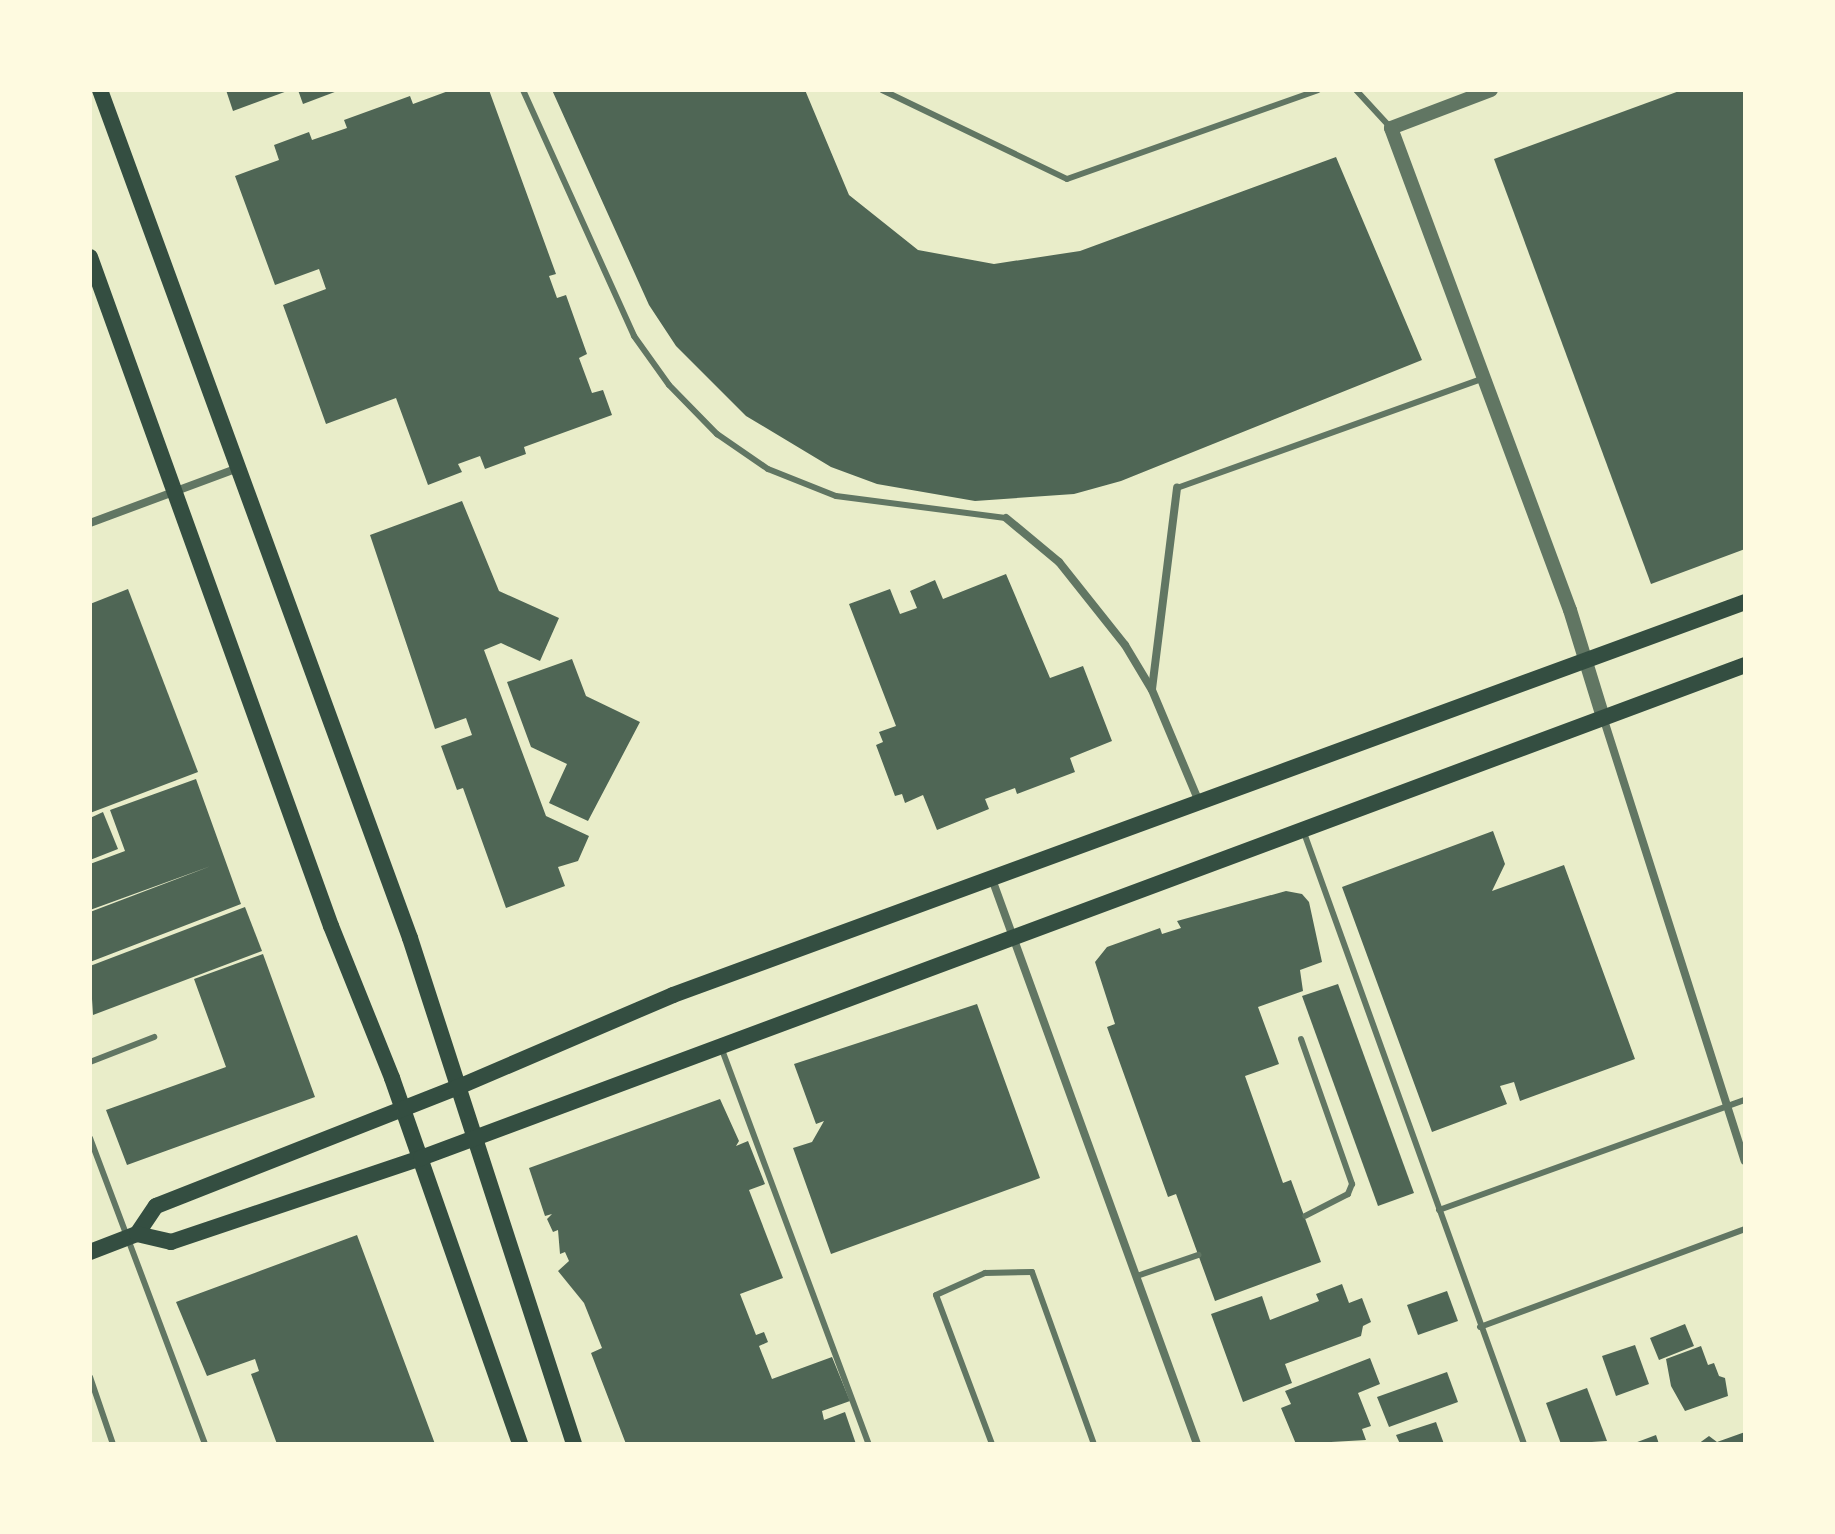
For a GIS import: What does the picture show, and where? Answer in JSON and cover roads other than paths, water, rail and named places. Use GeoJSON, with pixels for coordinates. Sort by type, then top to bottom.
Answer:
{"type":"FeatureCollection","features":[{"type":"Feature","properties":{"kind":"main road"},"geometry":{"type":"LineString","coordinates":[[100,90],[410,938],[456,1088],[574,1444]]}},
{"type":"Feature","properties":{"kind":"main road"},"geometry":{"type":"LineString","coordinates":[[90,257],[331,926],[421,1158],[520,1444]]}},
{"type":"Feature","properties":{"kind":"main road"},"geometry":{"type":"LineString","coordinates":[[90,1252],[131,1236],[156,1206],[456,1088],[673,995],[1745,602]]}},
{"type":"Feature","properties":{"kind":"main road"},"geometry":{"type":"LineString","coordinates":[[131,1236],[171,1242],[421,1158],[1745,665]]}},
{"type":"Feature","properties":{"kind":"street"},"geometry":{"type":"LineString","coordinates":[[1491,90],[1391,128],[1586,662],[1745,1161]]}},
{"type":"Feature","properties":{"kind":"street"},"geometry":{"type":"LineString","coordinates":[[90,523],[239,468]]}},
{"type":"Feature","properties":{"kind":"street"},"geometry":{"type":"LineString","coordinates":[[1152,690],[1177,488]]}},
{"type":"Feature","properties":{"kind":"street"},"geometry":{"type":"LineString","coordinates":[[1006,518],[1059,562],[1125,645],[1152,690],[1199,803]]}},
{"type":"Feature","properties":{"kind":"street"},"geometry":{"type":"LineString","coordinates":[[992,879],[1017,938],[1197,1444]]}},
{"type":"Feature","properties":{"kind":"lane"},"geometry":{"type":"LineString","coordinates":[[523,90],[634,336],[669,385],[717,434],[768,469],[836,496],[1006,518]]}},
{"type":"Feature","properties":{"kind":"lane"},"geometry":{"type":"LineString","coordinates":[[882,90],[1067,179],[1318,90]]}},
{"type":"Feature","properties":{"kind":"lane"},"geometry":{"type":"LineString","coordinates":[[1356,90],[1391,128]]}},
{"type":"Feature","properties":{"kind":"lane"},"geometry":{"type":"LineString","coordinates":[[1177,488],[1484,378]]}},
{"type":"Feature","properties":{"kind":"lane"},"geometry":{"type":"LineString","coordinates":[[1303,830],[1524,1444]]}},
{"type":"Feature","properties":{"kind":"lane"},"geometry":{"type":"LineString","coordinates":[[90,1062],[154,1037]]}},
{"type":"Feature","properties":{"kind":"lane"},"geometry":{"type":"LineString","coordinates":[[1301,1039],[1352,1184],[1348,1194],[1305,1216]]}},
{"type":"Feature","properties":{"kind":"lane"},"geometry":{"type":"LineString","coordinates":[[721,1047],[869,1444]]}},
{"type":"Feature","properties":{"kind":"lane"},"geometry":{"type":"LineString","coordinates":[[1439,1210],[1745,1100]]}},
{"type":"Feature","properties":{"kind":"lane"},"geometry":{"type":"LineString","coordinates":[[90,1138],[131,1236],[205,1444]]}},
{"type":"Feature","properties":{"kind":"lane"},"geometry":{"type":"LineString","coordinates":[[1480,1327],[1745,1229]]}},
{"type":"Feature","properties":{"kind":"lane"},"geometry":{"type":"LineString","coordinates":[[1137,1276],[1198,1255]]}},
{"type":"Feature","properties":{"kind":"lane"},"geometry":{"type":"LineString","coordinates":[[992,1444],[936,1295],[985,1273],[1032,1272],[1094,1444]]}},
{"type":"Feature","properties":{"kind":"lane"},"geometry":{"type":"LineString","coordinates":[[90,1377],[113,1444]]}}]}
